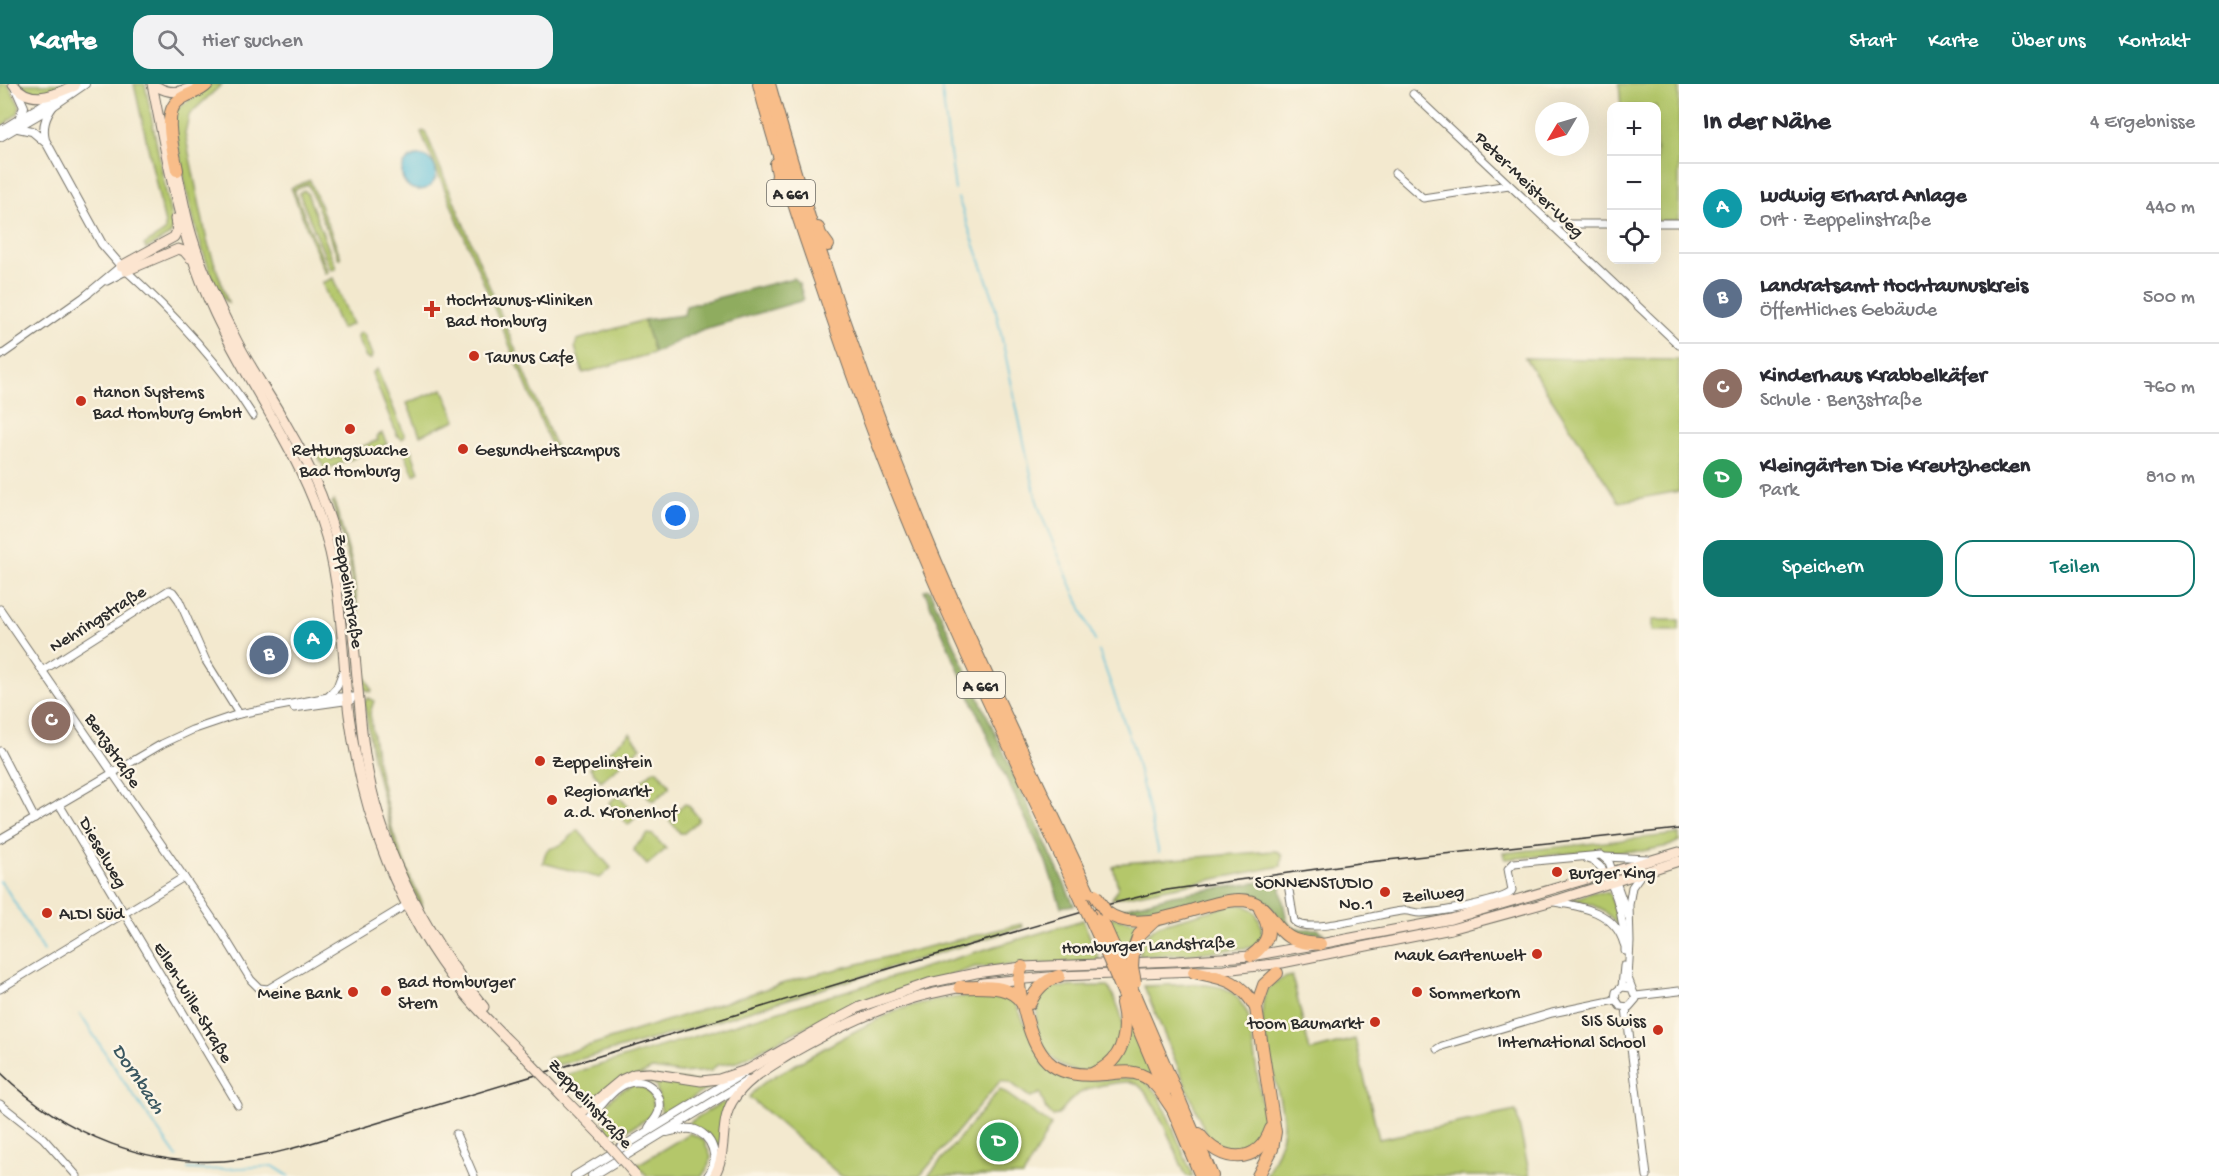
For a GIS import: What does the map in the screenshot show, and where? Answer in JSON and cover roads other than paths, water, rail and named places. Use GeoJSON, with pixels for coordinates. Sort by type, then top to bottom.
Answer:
{"type":"FeatureCollection","features":[{"type":"Feature","properties":{"kind":"highway"},"geometry":{"type":"LineString","coordinates":[[177,170],[170,128],[171,110],[178,101],[203,89],[207,84]]}},
{"type":"Feature","properties":{"kind":"highway","name":"A 661"},"geometry":{"type":"LineString","coordinates":[[759,84],[765,110],[818,277],[866,411],[925,559],[980,684],[1098,914],[1111,952],[1180,1114],[1212,1176]]}},
{"type":"Feature","properties":{"kind":"highway","name":"A 661"},"geometry":{"type":"LineString","coordinates":[[769,84],[800,189],[865,381],[916,513],[964,626],[1077,866],[1089,898]]}},
{"type":"Feature","properties":{"kind":"highway"},"geometry":{"type":"LineString","coordinates":[[765,110],[778,174],[776,190]]}},
{"type":"Feature","properties":{"kind":"highway"},"geometry":{"type":"LineString","coordinates":[[800,189],[809,201],[820,234],[828,245]]}},
{"type":"Feature","properties":{"kind":"highway"},"geometry":{"type":"LineString","coordinates":[[803,256],[818,277]]}},
{"type":"Feature","properties":{"kind":"highway"},"geometry":{"type":"LineString","coordinates":[[850,312],[851,329],[863,362],[865,381]]}},
{"type":"Feature","properties":{"kind":"highway"},"geometry":{"type":"LineString","coordinates":[[1098,914],[1129,922],[1157,919],[1233,900],[1250,901],[1268,912],[1287,936],[1304,942],[1320,944]]}},
{"type":"Feature","properties":{"kind":"highway"},"geometry":{"type":"LineString","coordinates":[[1251,956],[1265,945],[1268,936],[1264,916],[1255,904]]}},
{"type":"Feature","properties":{"kind":"highway"},"geometry":{"type":"LineString","coordinates":[[1127,987],[1133,952],[1139,935],[1157,919]]}},
{"type":"Feature","properties":{"kind":"highway","name":"A 661"},"geometry":{"type":"LineString","coordinates":[[1111,952],[1113,969],[1142,1011],[1201,1176]]}},
{"type":"Feature","properties":{"kind":"highway"},"geometry":{"type":"LineString","coordinates":[[1194,972],[1230,980],[1243,989],[1256,1008]]}},
{"type":"Feature","properties":{"kind":"highway"},"geometry":{"type":"LineString","coordinates":[[1258,1176],[1272,1149],[1275,1132],[1256,1008],[1260,992],[1277,973]]}},
{"type":"Feature","properties":{"kind":"highway"},"geometry":{"type":"LineString","coordinates":[[1022,974],[1035,1040],[1044,1058],[1058,1069],[1069,1074],[1123,1072],[1143,1075],[1155,1083],[1209,1146],[1224,1155],[1233,1157],[1250,1154],[1264,1144],[1272,1128],[1273,1119]]}},
{"type":"Feature","properties":{"kind":"highway"},"geometry":{"type":"LineString","coordinates":[[1027,1004],[1044,983],[1059,976]]}},
{"type":"Feature","properties":{"kind":"highway"},"geometry":{"type":"LineString","coordinates":[[960,987],[1003,988],[1027,1004]]}},
{"type":"Feature","properties":{"kind":"highway","name":"A 661"},"geometry":{"type":"LineString","coordinates":[[1089,1075],[1109,1064],[1119,1052],[1125,1038],[1127,987]]}},
{"type":"Feature","properties":{"kind":"main road"},"geometry":{"type":"LineString","coordinates":[[156,85],[171,92],[186,90],[197,84]]}},
{"type":"Feature","properties":{"kind":"main road"},"geometry":{"type":"LineString","coordinates":[[14,85],[25,94],[41,98],[79,85]]}},
{"type":"Feature","properties":{"kind":"main road","name":"Zeppelinstraße"},"geometry":{"type":"LineString","coordinates":[[156,85],[177,210],[193,263],[215,315],[299,470],[321,522],[334,568],[349,714],[357,764],[371,817],[384,853],[409,903],[450,962],[521,1053],[635,1175]]}},
{"type":"Feature","properties":{"kind":"main road","name":"Zeppelinstraße"},"geometry":{"type":"LineString","coordinates":[[156,85],[192,238],[217,302],[297,443],[330,519],[347,585],[366,762],[377,811],[409,903]]}},
{"type":"Feature","properties":{"kind":"main road"},"geometry":{"type":"LineString","coordinates":[[124,269],[174,237],[177,231],[167,158]]}},
{"type":"Feature","properties":{"kind":"main road"},"geometry":{"type":"LineString","coordinates":[[124,269],[178,249],[184,251],[193,263]]}},
{"type":"Feature","properties":{"kind":"main road","name":"Homburger Landstraße"},"geometry":{"type":"LineString","coordinates":[[752,1073],[826,1025],[860,1007],[930,982],[976,973],[1059,976],[1194,972],[1253,967],[1311,958],[1451,929],[1551,901],[1651,859],[1679,852]]}},
{"type":"Feature","properties":{"kind":"main road","name":"Homburger Landstraße"},"geometry":{"type":"LineString","coordinates":[[752,1073],[862,1017],[910,999],[960,987],[1022,974],[1251,956],[1320,944],[1451,919],[1611,876],[1643,871],[1679,861]]}},
{"type":"Feature","properties":{"kind":"main road"},"geometry":{"type":"LineString","coordinates":[[1277,973],[1311,958]]}},
{"type":"Feature","properties":{"kind":"main road"},"geometry":{"type":"LineString","coordinates":[[584,1118],[621,1080],[634,1074],[649,1073],[701,1081],[752,1073]]}},
{"type":"Feature","properties":{"kind":"main road"},"geometry":{"type":"LineString","coordinates":[[714,1176],[721,1158],[728,1110],[752,1073]]}},
{"type":"Feature","properties":{"kind":"street"},"geometry":{"type":"LineString","coordinates":[[14,85],[24,107],[18,124]]}},
{"type":"Feature","properties":{"kind":"street"},"geometry":{"type":"LineString","coordinates":[[0,131],[53,106],[79,85]]}},
{"type":"Feature","properties":{"kind":"street"},"geometry":{"type":"LineString","coordinates":[[0,137],[79,85]]}},
{"type":"Feature","properties":{"kind":"street","name":"Peter-Meister-Weg"},"geometry":{"type":"LineString","coordinates":[[1413,94],[1679,345]]}},
{"type":"Feature","properties":{"kind":"street"},"geometry":{"type":"LineString","coordinates":[[48,147],[44,126],[45,118],[53,106]]}},
{"type":"Feature","properties":{"kind":"street"},"geometry":{"type":"LineString","coordinates":[[18,124],[44,140],[109,255],[157,299],[185,330],[231,384],[253,416]]}},
{"type":"Feature","properties":{"kind":"street"},"geometry":{"type":"LineString","coordinates":[[1395,173],[1422,198],[1509,185]]}},
{"type":"Feature","properties":{"kind":"street"},"geometry":{"type":"LineString","coordinates":[[1661,224],[1679,223]]}},
{"type":"Feature","properties":{"kind":"street"},"geometry":{"type":"LineString","coordinates":[[1553,227],[1558,224],[1607,224]]}},
{"type":"Feature","properties":{"kind":"street"},"geometry":{"type":"LineString","coordinates":[[109,255],[123,258],[141,256]]}},
{"type":"Feature","properties":{"kind":"street"},"geometry":{"type":"LineString","coordinates":[[0,356],[124,269]]}},
{"type":"Feature","properties":{"kind":"street","name":"Nehringstraße"},"geometry":{"type":"LineString","coordinates":[[42,671],[169,590],[179,600],[206,661],[239,714]]}},
{"type":"Feature","properties":{"kind":"street","name":"Benzstraße"},"geometry":{"type":"LineString","coordinates":[[0,609],[221,931],[250,980],[263,990],[409,903]]}},
{"type":"Feature","properties":{"kind":"street"},"geometry":{"type":"LineString","coordinates":[[328,697],[337,687],[345,664]]}},
{"type":"Feature","properties":{"kind":"street"},"geometry":{"type":"LineString","coordinates":[[0,839],[162,744],[199,727],[239,714],[328,697],[359,697]]}},
{"type":"Feature","properties":{"kind":"street"},"geometry":{"type":"LineString","coordinates":[[267,709],[324,705],[348,698]]}},
{"type":"Feature","properties":{"kind":"street"},"geometry":{"type":"LineString","coordinates":[[324,705],[338,708],[349,714]]}},
{"type":"Feature","properties":{"kind":"street"},"geometry":{"type":"LineString","coordinates":[[0,751],[35,819]]}},
{"type":"Feature","properties":{"kind":"street","name":"Dieselweg"},"geometry":{"type":"LineString","coordinates":[[59,804],[124,915]]}},
{"type":"Feature","properties":{"kind":"street"},"geometry":{"type":"LineString","coordinates":[[1605,857],[1624,923],[1625,949],[1622,987],[1617,992],[1615,1000]]}},
{"type":"Feature","properties":{"kind":"street","name":"Zeilweg"},"geometry":{"type":"LineString","coordinates":[[1288,884],[1294,921],[1299,926],[1323,926],[1403,910],[1424,912],[1484,902],[1510,893],[1508,869],[1514,863],[1605,857],[1651,859]]}},
{"type":"Feature","properties":{"kind":"street"},"geometry":{"type":"LineString","coordinates":[[1585,858],[1597,862],[1611,876],[1628,916]]}},
{"type":"Feature","properties":{"kind":"street"},"geometry":{"type":"LineString","coordinates":[[1636,996],[1631,988],[1628,972],[1630,942],[1628,916],[1632,887],[1643,871]]}},
{"type":"Feature","properties":{"kind":"street"},"geometry":{"type":"LineString","coordinates":[[0,989],[184,877]]}},
{"type":"Feature","properties":{"kind":"street"},"geometry":{"type":"LineString","coordinates":[[1551,901],[1580,906],[1606,918],[1619,933],[1625,949]]}},
{"type":"Feature","properties":{"kind":"street","name":"Ellen-Wille-Straße"},"geometry":{"type":"LineString","coordinates":[[124,915],[238,1105]]}},
{"type":"Feature","properties":{"kind":"street"},"geometry":{"type":"LineString","coordinates":[[1622,987],[1631,988]]}},
{"type":"Feature","properties":{"kind":"street"},"geometry":{"type":"LineString","coordinates":[[1636,996],[1679,991]]}},
{"type":"Feature","properties":{"kind":"street"},"geometry":{"type":"LineString","coordinates":[[1615,1000],[1620,1006],[1626,1008],[1632,1005],[1636,996]]}},
{"type":"Feature","properties":{"kind":"street"},"geometry":{"type":"LineString","coordinates":[[1437,1049],[1552,1013],[1615,1000]]}},
{"type":"Feature","properties":{"kind":"street"},"geometry":{"type":"LineString","coordinates":[[1626,1008],[1647,1176]]}},
{"type":"Feature","properties":{"kind":"street","name":"Homburger Landstraße"},"geometry":{"type":"LineString","coordinates":[[575,1176],[645,1133],[752,1073]]}},
{"type":"Feature","properties":{"kind":"street","name":"Homburger Landstraße"},"geometry":{"type":"LineString","coordinates":[[592,1176],[752,1073]]}},
{"type":"Feature","properties":{"kind":"street"},"geometry":{"type":"LineString","coordinates":[[584,1118],[624,1084],[642,1082],[656,1091],[659,1100],[657,1116],[645,1133]]}},
{"type":"Feature","properties":{"kind":"street"},"geometry":{"type":"LineString","coordinates":[[0,1104],[43,1138],[77,1176]]}},
{"type":"Feature","properties":{"kind":"street"},"geometry":{"type":"LineString","coordinates":[[661,1133],[691,1129],[707,1138],[715,1157],[712,1171],[708,1176]]}},
{"type":"Feature","properties":{"kind":"street"},"geometry":{"type":"LineString","coordinates":[[456,1134],[474,1176]]}},
{"type":"Feature","properties":{"kind":"water"},"geometry":{"type":"Polygon","coordinates":[[[419,156],[431,161],[436,173],[431,185],[419,190],[407,185],[402,173],[407,161],[419,156]]]}},
{"type":"Feature","properties":{"kind":"waterway"},"geometry":{"type":"LineString","coordinates":[[941,84],[955,190]]}},
{"type":"Feature","properties":{"kind":"waterway"},"geometry":{"type":"LineString","coordinates":[[958,198],[993,297],[1036,498],[1095,641]]}},
{"type":"Feature","properties":{"kind":"waterway"},"geometry":{"type":"LineString","coordinates":[[1099,651],[1133,747],[1159,853]]}},
{"type":"Feature","properties":{"kind":"waterway","name":"Dornbach"},"geometry":{"type":"LineString","coordinates":[[0,881],[44,951]]}},
{"type":"Feature","properties":{"kind":"waterway","name":"Dornbach"},"geometry":{"type":"LineString","coordinates":[[80,1014],[177,1157]]}},
{"type":"Feature","properties":{"kind":"waterway","name":"Dornbach"},"geometry":{"type":"LineString","coordinates":[[188,1169],[273,1166],[289,1176]]}},
{"type":"Feature","properties":{"kind":"railway"},"geometry":{"type":"LineString","coordinates":[[0,1072],[52,1114],[111,1144],[142,1154],[175,1160],[208,1162],[242,1159],[298,1147],[864,976],[1110,904],[1167,890],[1359,863],[1679,829]]}},
{"type":"Feature","properties":{"kind":"place","name":"Hochtaunus-Kliniken Bad Homburg"},"geometry":{"type":"Point","coordinates":[432,309]}},
{"type":"Feature","properties":{"kind":"place","name":"Taunus Cafe"},"geometry":{"type":"Point","coordinates":[474,356]}},
{"type":"Feature","properties":{"kind":"place","name":"Hanon Systems Bad Homburg GmbH"},"geometry":{"type":"Point","coordinates":[81,401]}},
{"type":"Feature","properties":{"kind":"place","name":"Rettungswache Bad Homburg"},"geometry":{"type":"Point","coordinates":[350,429]}},
{"type":"Feature","properties":{"kind":"place","name":"Gesundheitscampus"},"geometry":{"type":"Point","coordinates":[463,449]}},
{"type":"Feature","properties":{"kind":"place","name":"Ludwig Erhard Anlage"},"geometry":{"type":"Point","coordinates":[313,640]}},
{"type":"Feature","properties":{"kind":"place","name":"Landratsamt Hochtaunuskreis"},"geometry":{"type":"Point","coordinates":[269,655]}},
{"type":"Feature","properties":{"kind":"place","name":"Kinderhaus Krabbelkäfer"},"geometry":{"type":"Point","coordinates":[51,721]}},
{"type":"Feature","properties":{"kind":"place","name":"Zeppelinstein"},"geometry":{"type":"Point","coordinates":[540,761]}},
{"type":"Feature","properties":{"kind":"place","name":"Regiomarkt a.d. Kronenhof"},"geometry":{"type":"Point","coordinates":[552,800]}},
{"type":"Feature","properties":{"kind":"place","name":"Burger King"},"geometry":{"type":"Point","coordinates":[1557,872]}},
{"type":"Feature","properties":{"kind":"place","name":"SONNENSTUDIO No.1"},"geometry":{"type":"Point","coordinates":[1385,892]}},
{"type":"Feature","properties":{"kind":"place","name":"ALDI Süd"},"geometry":{"type":"Point","coordinates":[47,913]}},
{"type":"Feature","properties":{"kind":"place","name":"Mauk Gartenwelt"},"geometry":{"type":"Point","coordinates":[1537,954]}},
{"type":"Feature","properties":{"kind":"place","name":"Bad Homburger Stern"},"geometry":{"type":"Point","coordinates":[386,991]}},
{"type":"Feature","properties":{"kind":"place","name":"Meine Bank"},"geometry":{"type":"Point","coordinates":[353,992]}},
{"type":"Feature","properties":{"kind":"place","name":"Sommerkorn"},"geometry":{"type":"Point","coordinates":[1417,992]}},
{"type":"Feature","properties":{"kind":"place","name":"toom Baumarkt"},"geometry":{"type":"Point","coordinates":[1375,1022]}},
{"type":"Feature","properties":{"kind":"place","name":"SIS Swiss International School"},"geometry":{"type":"Point","coordinates":[1658,1030]}},
{"type":"Feature","properties":{"kind":"place","name":"Kleingärten Die Kreutzhecken"},"geometry":{"type":"Point","coordinates":[999,1142]}}]}
